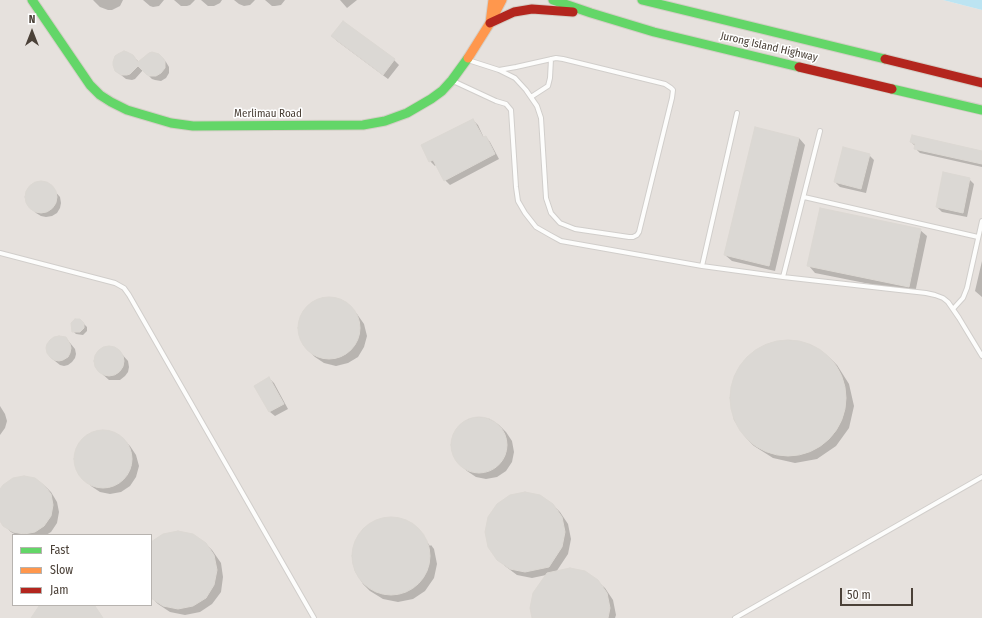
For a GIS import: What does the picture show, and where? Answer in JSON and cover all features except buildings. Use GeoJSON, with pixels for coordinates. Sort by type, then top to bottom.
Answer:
{"type":"FeatureCollection","features":[{"type":"Feature","properties":{"kind":"main road","name":"Merlimau Road"},"geometry":{"type":"LineString","coordinates":[[32,0],[90,85],[100,95],[126,110],[171,123],[193,126],[363,125],[385,121],[407,113],[442,91],[452,80],[467,60],[490,23],[502,0]]}},
{"type":"Feature","properties":{"kind":"main road"},"geometry":{"type":"LineString","coordinates":[[490,23],[493,0]]}},
{"type":"Feature","properties":{"kind":"main road","name":"Jurong Island Highway"},"geometry":{"type":"LineString","coordinates":[[552,0],[568,3],[591,13],[654,32],[982,110]]}},
{"type":"Feature","properties":{"kind":"main road","name":"Jurong Island Highway"},"geometry":{"type":"LineString","coordinates":[[642,0],[982,83]]}},
{"type":"Feature","properties":{"kind":"main road"},"geometry":{"type":"LineString","coordinates":[[490,23],[514,12],[532,9],[591,13]]}},
{"type":"Feature","properties":{"kind":"lane"},"geometry":{"type":"LineString","coordinates":[[467,60],[499,70],[514,78],[526,90],[537,106],[541,118],[546,198],[552,214],[560,223],[575,230],[629,237],[637,236],[643,217],[673,90],[665,84],[556,58],[499,70]]}},
{"type":"Feature","properties":{"kind":"lane"},"geometry":{"type":"LineString","coordinates":[[531,97],[548,86],[551,59]]}},
{"type":"Feature","properties":{"kind":"lane"},"geometry":{"type":"LineString","coordinates":[[452,80],[496,101],[506,104],[511,110],[518,201],[525,214],[536,227],[561,241],[702,266],[783,277],[926,293],[943,298],[954,308],[982,356]]}},
{"type":"Feature","properties":{"kind":"lane"},"geometry":{"type":"LineString","coordinates":[[702,266],[737,113]]}},
{"type":"Feature","properties":{"kind":"lane"},"geometry":{"type":"LineString","coordinates":[[783,277],[820,131]]}},
{"type":"Feature","properties":{"kind":"lane"},"geometry":{"type":"LineString","coordinates":[[804,197],[978,237]]}},
{"type":"Feature","properties":{"kind":"lane"},"geometry":{"type":"LineString","coordinates":[[954,308],[963,298],[967,288],[982,221]]}},
{"type":"Feature","properties":{"kind":"lane"},"geometry":{"type":"LineString","coordinates":[[0,253],[115,283],[124,288],[137,308],[314,618]]}},
{"type":"Feature","properties":{"kind":"lane"},"geometry":{"type":"LineString","coordinates":[[735,618],[982,477]]}},
{"type":"Feature","properties":{"kind":"shaded area"},"geometry":{"type":"Polygon","coordinates":[[[0,0],[943,0],[982,10],[982,618],[0,618],[0,0]]]}},
{"type":"Feature","properties":{"kind":"water"},"geometry":{"type":"Polygon","coordinates":[[[943,0],[982,0],[982,10],[943,0]]]}},
{"type":"Feature","properties":{"kind":"traffic: fast"},"geometry":{"type":"LineString","coordinates":[[32,0],[90,85],[100,95],[127,110],[171,123],[193,126],[363,125],[385,121],[407,113],[442,91],[468,58]]}},
{"type":"Feature","properties":{"kind":"traffic: fast"},"geometry":{"type":"LineString","coordinates":[[553,0],[654,32],[799,67]]}},
{"type":"Feature","properties":{"kind":"traffic: fast"},"geometry":{"type":"LineString","coordinates":[[642,0],[885,59]]}},
{"type":"Feature","properties":{"kind":"traffic: fast"},"geometry":{"type":"LineString","coordinates":[[892,89],[982,110]]}},
{"type":"Feature","properties":{"kind":"traffic: slow"},"geometry":{"type":"LineString","coordinates":[[490,23],[493,0]]}},
{"type":"Feature","properties":{"kind":"traffic: slow"},"geometry":{"type":"LineString","coordinates":[[468,58],[490,23],[502,0]]}},
{"type":"Feature","properties":{"kind":"traffic: jam"},"geometry":{"type":"LineString","coordinates":[[490,23],[514,12],[532,9],[573,12]]}},
{"type":"Feature","properties":{"kind":"traffic: jam"},"geometry":{"type":"LineString","coordinates":[[885,59],[982,83]]}},
{"type":"Feature","properties":{"kind":"traffic: jam"},"geometry":{"type":"LineString","coordinates":[[799,67],[892,89]]}}]}
